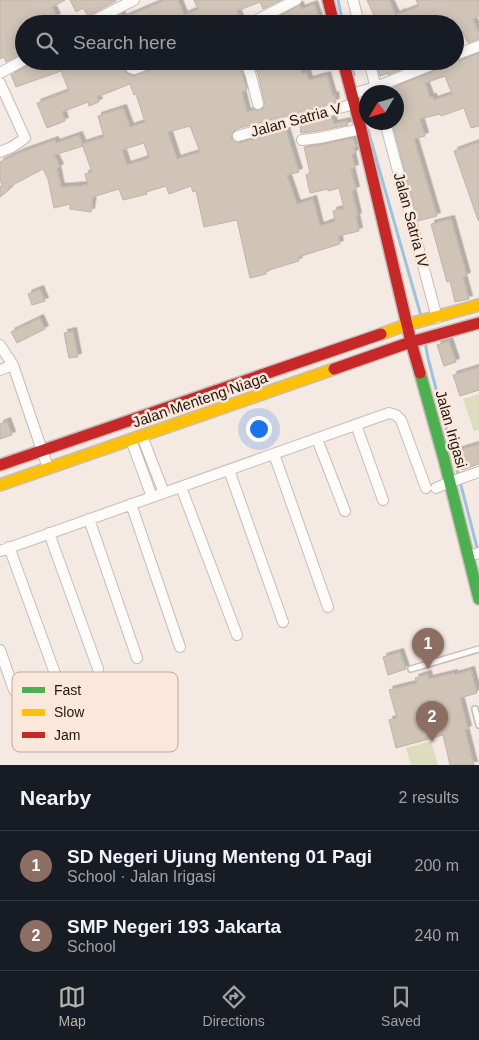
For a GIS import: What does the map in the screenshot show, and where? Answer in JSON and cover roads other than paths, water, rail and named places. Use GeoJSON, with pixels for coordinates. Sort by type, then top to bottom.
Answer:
{"type":"FeatureCollection","features":[{"type":"Feature","properties":{"kind":"street"},"geometry":{"type":"LineString","coordinates":[[106,14],[134,0]]}},
{"type":"Feature","properties":{"kind":"street"},"geometry":{"type":"LineString","coordinates":[[267,15],[296,0]]}},
{"type":"Feature","properties":{"kind":"street"},"geometry":{"type":"LineString","coordinates":[[328,0],[332,15]]}},
{"type":"Feature","properties":{"kind":"street"},"geometry":{"type":"LineString","coordinates":[[353,0],[357,15]]}},
{"type":"Feature","properties":{"kind":"street"},"geometry":{"type":"LineString","coordinates":[[464,52],[479,46]]}},
{"type":"Feature","properties":{"kind":"street"},"geometry":{"type":"LineString","coordinates":[[0,74],[15,65]]}},
{"type":"Feature","properties":{"kind":"street"},"geometry":{"type":"LineString","coordinates":[[249,70],[258,104]]}},
{"type":"Feature","properties":{"kind":"street","name":"Jalan Irigasi"},"geometry":{"type":"LineString","coordinates":[[346,70],[355,97],[359,118]]}},
{"type":"Feature","properties":{"kind":"street"},"geometry":{"type":"LineString","coordinates":[[371,70],[374,85]]}},
{"type":"Feature","properties":{"kind":"street","name":"Jalan Satria V"},"geometry":{"type":"LineString","coordinates":[[384,85],[420,70]]}},
{"type":"Feature","properties":{"kind":"street"},"geometry":{"type":"LineString","coordinates":[[0,83],[25,138],[12,147],[0,152]]}},
{"type":"Feature","properties":{"kind":"street","name":"Jalan Satria V"},"geometry":{"type":"LineString","coordinates":[[238,136],[359,95]]}},
{"type":"Feature","properties":{"kind":"street"},"geometry":{"type":"LineString","coordinates":[[302,140],[359,129]]}},
{"type":"Feature","properties":{"kind":"street","name":"Jalan Irigasi"},"geometry":{"type":"LineString","coordinates":[[361,130],[412,342],[438,436],[475,554],[479,599]]}},
{"type":"Feature","properties":{"kind":"street","name":"Jalan Satria IV"},"geometry":{"type":"LineString","coordinates":[[387,130],[435,318]]}},
{"type":"Feature","properties":{"kind":"street","name":"Jalan Menteng Niaga"},"geometry":{"type":"LineString","coordinates":[[0,464],[408,325],[479,305]]}},
{"type":"Feature","properties":{"kind":"street","name":"Jalan Menteng Niaga"},"geometry":{"type":"LineString","coordinates":[[0,485],[412,342],[479,323]]}},
{"type":"Feature","properties":{"kind":"street"},"geometry":{"type":"LineString","coordinates":[[0,345],[13,365],[48,468]]}},
{"type":"Feature","properties":{"kind":"street"},"geometry":{"type":"LineString","coordinates":[[0,370],[13,365]]}},
{"type":"Feature","properties":{"kind":"street"},"geometry":{"type":"LineString","coordinates":[[54,672],[5,549],[389,413],[396,415],[401,420],[426,488]]}},
{"type":"Feature","properties":{"kind":"street"},"geometry":{"type":"LineString","coordinates":[[356,425],[384,500]]}},
{"type":"Feature","properties":{"kind":"street"},"geometry":{"type":"LineString","coordinates":[[136,438],[164,493]]}},
{"type":"Feature","properties":{"kind":"street"},"geometry":{"type":"LineString","coordinates":[[136,438],[152,497]]}},
{"type":"Feature","properties":{"kind":"street"},"geometry":{"type":"LineString","coordinates":[[317,438],[345,511]]}},
{"type":"Feature","properties":{"kind":"street"},"geometry":{"type":"LineString","coordinates":[[274,454],[328,607]]}},
{"type":"Feature","properties":{"kind":"street"},"geometry":{"type":"LineString","coordinates":[[229,470],[283,622]]}},
{"type":"Feature","properties":{"kind":"street"},"geometry":{"type":"LineString","coordinates":[[436,488],[479,472]]}},
{"type":"Feature","properties":{"kind":"street"},"geometry":{"type":"LineString","coordinates":[[181,487],[237,635]]}},
{"type":"Feature","properties":{"kind":"street"},"geometry":{"type":"LineString","coordinates":[[131,504],[180,647]]}},
{"type":"Feature","properties":{"kind":"street"},"geometry":{"type":"LineString","coordinates":[[89,519],[137,658]]}},
{"type":"Feature","properties":{"kind":"street"},"geometry":{"type":"LineString","coordinates":[[50,533],[98,669]]}},
{"type":"Feature","properties":{"kind":"street"},"geometry":{"type":"LineString","coordinates":[[0,650],[12,684]]}},
{"type":"Feature","properties":{"kind":"lane"},"geometry":{"type":"LineString","coordinates":[[411,669],[479,649]]}},
{"type":"Feature","properties":{"kind":"lane"},"geometry":{"type":"LineString","coordinates":[[475,710],[479,725]]}},
{"type":"Feature","properties":{"kind":"waterway"},"geometry":{"type":"LineString","coordinates":[[338,0],[341,15]]}},
{"type":"Feature","properties":{"kind":"waterway"},"geometry":{"type":"LineString","coordinates":[[353,70],[354,75]]}},
{"type":"Feature","properties":{"kind":"waterway"},"geometry":{"type":"LineString","coordinates":[[368,130],[421,316]]}},
{"type":"Feature","properties":{"kind":"waterway"},"geometry":{"type":"LineString","coordinates":[[425,342],[478,551]]}},
{"type":"Feature","properties":{"kind":"place","name":"SD Negeri Ujung Menteng 01 Pagi"},"geometry":{"type":"Point","coordinates":[428,669]}},
{"type":"Feature","properties":{"kind":"place","name":"SMP Negeri 193 Jakarta"},"geometry":{"type":"Point","coordinates":[432,742]}}]}
